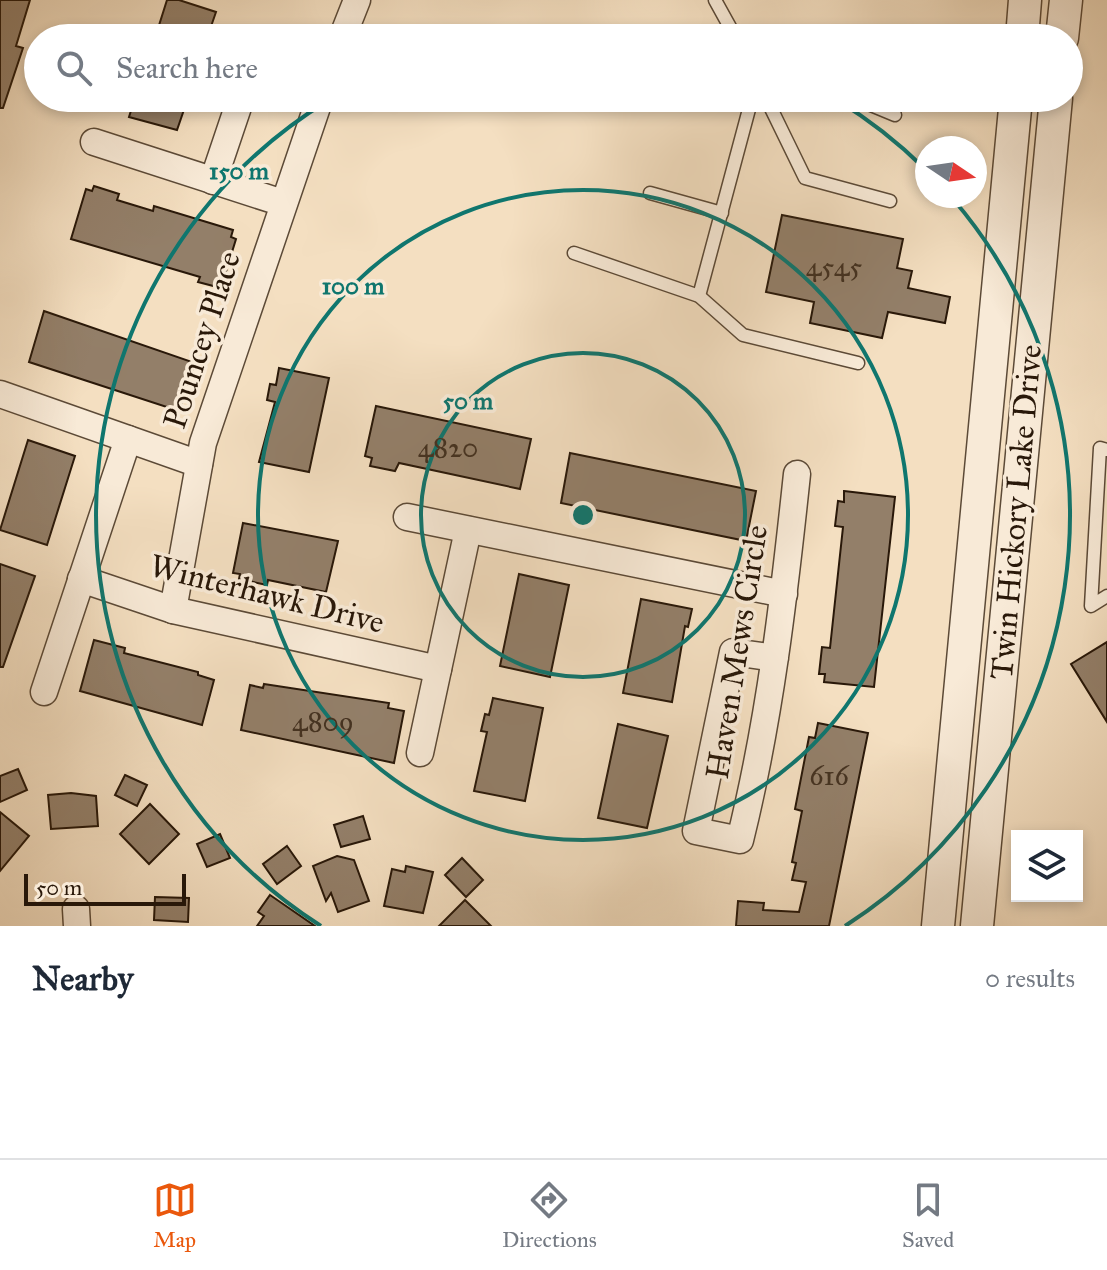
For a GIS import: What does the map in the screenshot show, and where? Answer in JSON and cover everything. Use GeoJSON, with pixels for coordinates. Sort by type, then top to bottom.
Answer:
{"type":"FeatureCollection","features":[{"type":"Feature","properties":{"kind":"street"},"geometry":{"type":"LineString","coordinates":[[348,24],[357,0]]}},
{"type":"Feature","properties":{"kind":"street"},"geometry":{"type":"LineString","coordinates":[[1023,24],[1025,0]]}},
{"type":"Feature","properties":{"kind":"street"},"geometry":{"type":"LineString","coordinates":[[1063,24],[1066,0]]}},
{"type":"Feature","properties":{"kind":"street"},"geometry":{"type":"LineString","coordinates":[[213,181],[236,112]]}},
{"type":"Feature","properties":{"kind":"street","name":"Pouncey Place"},"geometry":{"type":"LineString","coordinates":[[173,610],[203,443],[315,112]]}},
{"type":"Feature","properties":{"kind":"street","name":"Twin Hickory Lake Drive"},"geometry":{"type":"LineString","coordinates":[[938,926],[1015,112]]}},
{"type":"Feature","properties":{"kind":"street","name":"Twin Hickory Lake Drive"},"geometry":{"type":"LineString","coordinates":[[977,926],[1055,112]]}},
{"type":"Feature","properties":{"kind":"street"},"geometry":{"type":"LineString","coordinates":[[94,142],[283,203]]}},
{"type":"Feature","properties":{"kind":"street"},"geometry":{"type":"LineString","coordinates":[[0,394],[199,464]]}},
{"type":"Feature","properties":{"kind":"street"},"geometry":{"type":"LineString","coordinates":[[44,692],[128,439]]}},
{"type":"Feature","properties":{"kind":"street","name":"Haven Mews Circle"},"geometry":{"type":"LineString","coordinates":[[775,658],[733,652],[696,831],[740,840],[764,734],[775,658],[784,594],[797,474]]}},
{"type":"Feature","properties":{"kind":"street"},"geometry":{"type":"LineString","coordinates":[[407,517],[784,594]]}},
{"type":"Feature","properties":{"kind":"street"},"geometry":{"type":"LineString","coordinates":[[420,753],[468,530]]}},
{"type":"Feature","properties":{"kind":"street","name":"Winterhawk Drive"},"geometry":{"type":"LineString","coordinates":[[81,579],[173,610],[438,669]]}},
{"type":"Feature","properties":{"kind":"lane"},"geometry":{"type":"LineString","coordinates":[[715,0],[728,24]]}},
{"type":"Feature","properties":{"kind":"lane"},"geometry":{"type":"LineString","coordinates":[[699,296],[748,112]]}},
{"type":"Feature","properties":{"kind":"lane"},"geometry":{"type":"LineString","coordinates":[[773,112],[805,178],[890,201]]}},
{"type":"Feature","properties":{"kind":"lane"},"geometry":{"type":"LineString","coordinates":[[888,112],[895,115]]}},
{"type":"Feature","properties":{"kind":"lane"},"geometry":{"type":"LineString","coordinates":[[650,193],[722,213]]}},
{"type":"Feature","properties":{"kind":"lane"},"geometry":{"type":"LineString","coordinates":[[574,253],[699,296],[743,335],[858,363]]}},
{"type":"Feature","properties":{"kind":"lane"},"geometry":{"type":"LineString","coordinates":[[1107,450],[1100,448],[1091,606],[1107,596]]}},
{"type":"Feature","properties":{"kind":"building"},"geometry":{"type":"Polygon","coordinates":[[[0,0],[30,0],[16,46],[23,48],[3,108],[0,108],[0,0]]]}},
{"type":"Feature","properties":{"kind":"building"},"geometry":{"type":"Polygon","coordinates":[[[167,0],[179,0],[216,12],[212,24],[159,24],[167,0]]]}},
{"type":"Feature","properties":{"kind":"building"},"geometry":{"type":"Polygon","coordinates":[[[131,112],[183,112],[177,130],[129,117],[131,112]]]}},
{"type":"Feature","properties":{"kind":"building"},"geometry":{"type":"Polygon","coordinates":[[[94,186],[119,194],[117,200],[153,211],[154,206],[233,230],[231,237],[236,239],[221,288],[198,282],[200,277],[71,239],[86,189],[92,191],[94,186]]]}},
{"type":"Feature","properties":{"kind":"building"},"geometry":{"type":"Polygon","coordinates":[[[782,215],[903,239],[897,268],[912,271],[908,288],[950,297],[945,323],[888,312],[882,338],[810,323],[814,302],[766,292],[782,215]]]}},
{"type":"Feature","properties":{"kind":"building"},"geometry":{"type":"Polygon","coordinates":[[[44,311],[195,363],[179,411],[29,362],[44,311]]]}},
{"type":"Feature","properties":{"kind":"building"},"geometry":{"type":"Polygon","coordinates":[[[279,368],[329,378],[309,472],[259,462],[275,402],[267,400],[270,384],[276,385],[279,368]]]}},
{"type":"Feature","properties":{"kind":"building"},"geometry":{"type":"Polygon","coordinates":[[[376,406],[531,439],[520,489],[399,463],[395,471],[370,466],[372,458],[365,456],[376,406]]]}},
{"type":"Feature","properties":{"kind":"building"},"geometry":{"type":"Polygon","coordinates":[[[28,440],[75,456],[47,545],[0,530],[28,440]]]}},
{"type":"Feature","properties":{"kind":"building"},"geometry":{"type":"Polygon","coordinates":[[[570,453],[756,491],[746,541],[561,503],[570,453]]]}},
{"type":"Feature","properties":{"kind":"building"},"geometry":{"type":"Polygon","coordinates":[[[844,491],[895,497],[874,687],[824,682],[825,674],[819,674],[822,647],[830,648],[843,527],[835,526],[838,501],[844,502],[844,491]]]}},
{"type":"Feature","properties":{"kind":"building"},"geometry":{"type":"Polygon","coordinates":[[[243,523],[338,541],[326,592],[268,580],[267,585],[239,579],[240,574],[233,573],[243,523]]]}},
{"type":"Feature","properties":{"kind":"building"},"geometry":{"type":"Polygon","coordinates":[[[0,564],[35,576],[3,667],[0,667],[0,564]]]}},
{"type":"Feature","properties":{"kind":"building"},"geometry":{"type":"Polygon","coordinates":[[[519,574],[569,585],[550,677],[500,666],[519,574]]]}},
{"type":"Feature","properties":{"kind":"building"},"geometry":{"type":"Polygon","coordinates":[[[641,599],[692,609],[688,627],[685,626],[672,702],[623,693],[641,599]]]}},
{"type":"Feature","properties":{"kind":"building"},"geometry":{"type":"Polygon","coordinates":[[[94,640],[125,648],[124,653],[198,672],[198,675],[214,680],[202,725],[80,691],[94,640]]]}},
{"type":"Feature","properties":{"kind":"building"},"geometry":{"type":"Polygon","coordinates":[[[1107,642],[1107,722],[1071,664],[1107,642]]]}},
{"type":"Feature","properties":{"kind":"building"},"geometry":{"type":"Polygon","coordinates":[[[264,684],[389,703],[388,708],[404,711],[394,763],[241,730],[250,685],[263,688],[264,684]]]}},
{"type":"Feature","properties":{"kind":"building"},"geometry":{"type":"Polygon","coordinates":[[[493,698],[543,708],[525,801],[474,791],[487,732],[481,731],[493,698]]]}},
{"type":"Feature","properties":{"kind":"building"},"geometry":{"type":"Polygon","coordinates":[[[818,723],[868,733],[829,926],[736,926],[738,901],[764,903],[763,910],[799,912],[806,882],[792,880],[796,863],[792,862],[802,811],[795,809],[809,737],[815,738],[818,723]]]}},
{"type":"Feature","properties":{"kind":"building"},"geometry":{"type":"Polygon","coordinates":[[[618,724],[668,736],[647,828],[598,818],[618,724]]]}},
{"type":"Feature","properties":{"kind":"building"},"geometry":{"type":"Polygon","coordinates":[[[18,769],[27,790],[0,802],[0,776],[18,769]]]}},
{"type":"Feature","properties":{"kind":"building"},"geometry":{"type":"Polygon","coordinates":[[[125,775],[147,785],[137,806],[115,795],[125,775]]]}},
{"type":"Feature","properties":{"kind":"building"},"geometry":{"type":"Polygon","coordinates":[[[71,793],[96,796],[98,826],[51,829],[48,795],[71,793]]]}},
{"type":"Feature","properties":{"kind":"building"},"geometry":{"type":"Polygon","coordinates":[[[150,804],[179,834],[149,864],[120,834],[150,804]]]}},
{"type":"Feature","properties":{"kind":"building"},"geometry":{"type":"Polygon","coordinates":[[[0,812],[29,836],[0,871],[0,812]]]}},
{"type":"Feature","properties":{"kind":"building"},"geometry":{"type":"Polygon","coordinates":[[[363,816],[370,839],[341,847],[334,825],[363,816]]]}},
{"type":"Feature","properties":{"kind":"building"},"geometry":{"type":"Polygon","coordinates":[[[220,834],[230,858],[207,867],[197,844],[220,834]]]}},
{"type":"Feature","properties":{"kind":"building"},"geometry":{"type":"Polygon","coordinates":[[[287,846],[301,866],[277,884],[263,864],[287,846]]]}},
{"type":"Feature","properties":{"kind":"building"},"geometry":{"type":"Polygon","coordinates":[[[337,856],[354,860],[369,901],[338,912],[331,893],[326,901],[313,866],[337,856]]]}},
{"type":"Feature","properties":{"kind":"building"},"geometry":{"type":"Polygon","coordinates":[[[462,858],[483,880],[466,897],[445,875],[462,858]]]}},
{"type":"Feature","properties":{"kind":"building"},"geometry":{"type":"Polygon","coordinates":[[[406,866],[433,872],[423,913],[384,906],[392,869],[405,872],[406,866]]]}},
{"type":"Feature","properties":{"kind":"building"},"geometry":{"type":"Polygon","coordinates":[[[270,895],[315,926],[257,926],[264,916],[258,912],[270,895]]]}},
{"type":"Feature","properties":{"kind":"building"},"geometry":{"type":"Polygon","coordinates":[[[155,897],[189,898],[188,922],[154,920],[155,897]]]}},
{"type":"Feature","properties":{"kind":"building"},"geometry":{"type":"Polygon","coordinates":[[[465,900],[491,926],[439,926],[465,900]]]}}]}
